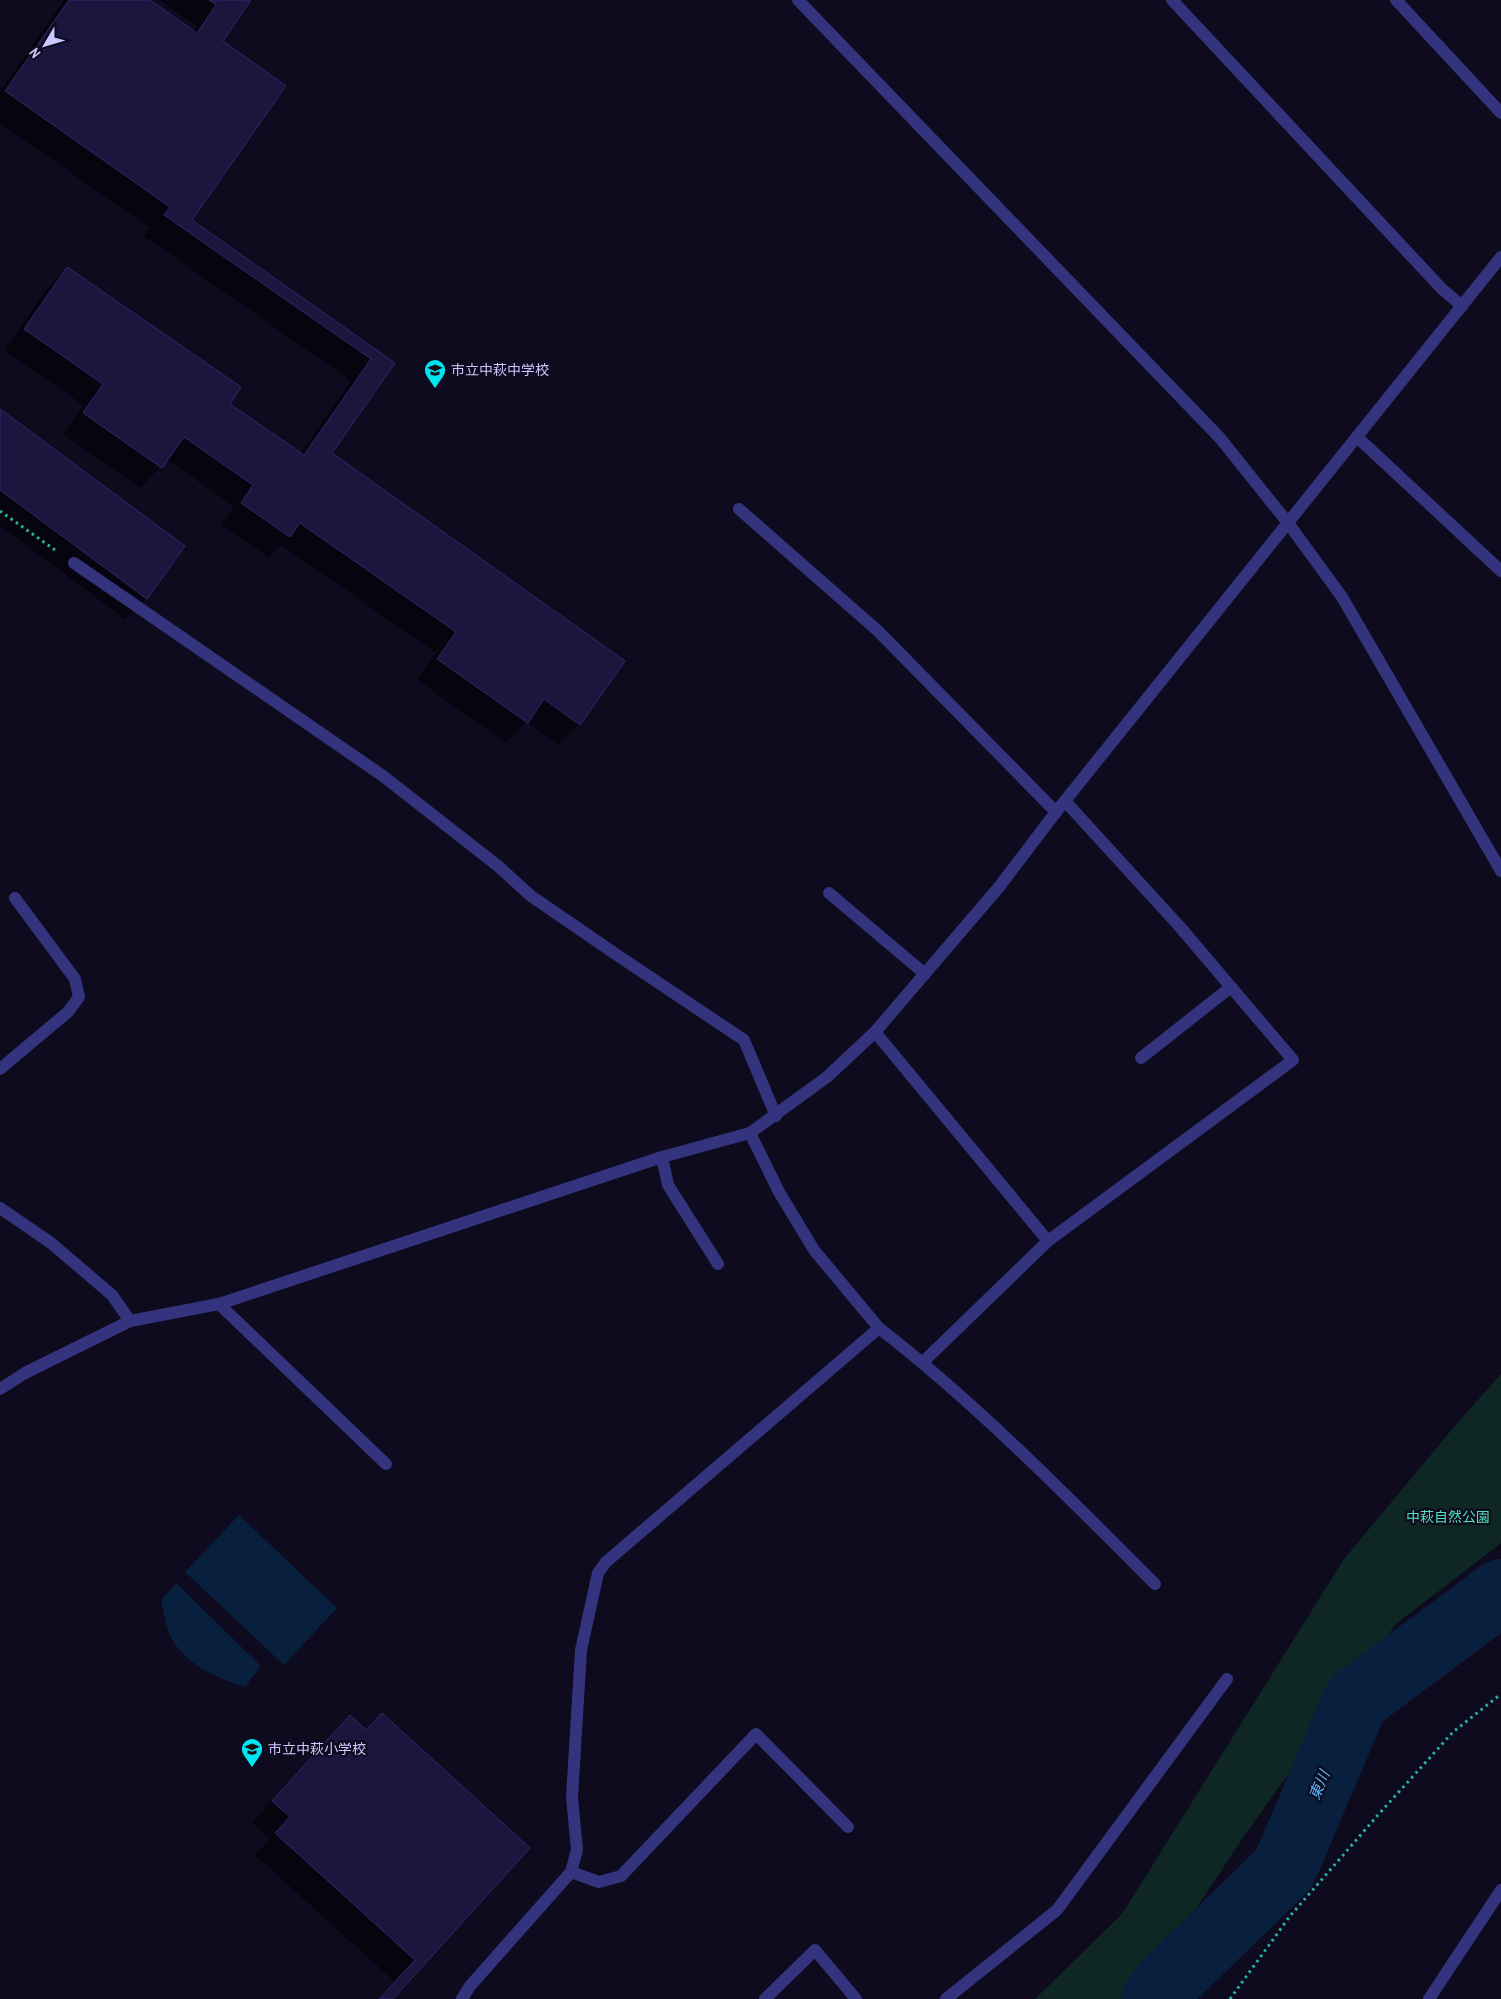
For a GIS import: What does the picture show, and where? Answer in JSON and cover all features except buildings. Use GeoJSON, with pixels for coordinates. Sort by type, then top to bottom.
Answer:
{"type":"FeatureCollection","features":[{"type":"Feature","properties":{"kind":"street"},"geometry":{"type":"LineString","coordinates":[[798,0],[1220,438],[1288,523],[1342,597],[1501,871]]}},
{"type":"Feature","properties":{"kind":"street"},"geometry":{"type":"LineString","coordinates":[[1172,0],[1442,289],[1462,306]]}},
{"type":"Feature","properties":{"kind":"street"},"geometry":{"type":"LineString","coordinates":[[1396,0],[1501,113]]}},
{"type":"Feature","properties":{"kind":"street"},"geometry":{"type":"LineString","coordinates":[[0,1389],[26,1372],[130,1321],[219,1304],[662,1157],[750,1133],[827,1078],[875,1032],[999,887],[1056,812],[1501,257]]}},
{"type":"Feature","properties":{"kind":"street"},"geometry":{"type":"LineString","coordinates":[[1357,437],[1501,571]]}},
{"type":"Feature","properties":{"kind":"street"},"geometry":{"type":"LineString","coordinates":[[739,509],[878,631],[1056,812]]}},
{"type":"Feature","properties":{"kind":"street"},"geometry":{"type":"LineString","coordinates":[[74,563],[383,776],[498,866],[531,896],[744,1040],[776,1116]]}},
{"type":"Feature","properties":{"kind":"street"},"geometry":{"type":"LineString","coordinates":[[923,1362],[1048,1241],[1293,1060],[1180,927],[1066,801]]}},
{"type":"Feature","properties":{"kind":"street"},"geometry":{"type":"LineString","coordinates":[[829,893],[925,974]]}},
{"type":"Feature","properties":{"kind":"street"},"geometry":{"type":"LineString","coordinates":[[0,1069],[68,1012],[79,996],[75,979],[15,898]]}},
{"type":"Feature","properties":{"kind":"street"},"geometry":{"type":"LineString","coordinates":[[1140,1058],[1231,987]]}},
{"type":"Feature","properties":{"kind":"street"},"geometry":{"type":"LineString","coordinates":[[875,1032],[1048,1241]]}},
{"type":"Feature","properties":{"kind":"street"},"geometry":{"type":"LineString","coordinates":[[750,1133],[780,1192],[814,1250],[879,1328],[923,1362],[998,1430],[1154,1584]]}},
{"type":"Feature","properties":{"kind":"street"},"geometry":{"type":"LineString","coordinates":[[662,1157],[668,1185],[718,1264]]}},
{"type":"Feature","properties":{"kind":"street"},"geometry":{"type":"LineString","coordinates":[[0,1208],[51,1243],[112,1295],[130,1321]]}},
{"type":"Feature","properties":{"kind":"street"},"geometry":{"type":"LineString","coordinates":[[219,1304],[386,1464]]}},
{"type":"Feature","properties":{"kind":"street"},"geometry":{"type":"LineString","coordinates":[[462,1999],[470,1986],[571,1872],[577,1850],[572,1797],[581,1650],[598,1573],[606,1562],[700,1480],[879,1328]]}},
{"type":"Feature","properties":{"kind":"street"},"geometry":{"type":"LineString","coordinates":[[946,1999],[1057,1910],[1227,1678]]}},
{"type":"Feature","properties":{"kind":"street"},"geometry":{"type":"LineString","coordinates":[[571,1872],[600,1882],[621,1876],[756,1734],[848,1827]]}},
{"type":"Feature","properties":{"kind":"street"},"geometry":{"type":"LineString","coordinates":[[1429,1999],[1501,1890]]}},
{"type":"Feature","properties":{"kind":"street"},"geometry":{"type":"LineString","coordinates":[[765,1999],[815,1950],[856,1999]]}},
{"type":"Feature","properties":{"kind":"path"},"geometry":{"type":"LineString","coordinates":[[0,511],[74,563]]}},
{"type":"Feature","properties":{"kind":"path"},"geometry":{"type":"LineString","coordinates":[[1230,1999],[1290,1916],[1378,1815],[1453,1732],[1501,1694]]}},
{"type":"Feature","properties":{"kind":"green space","name":"中萩自然公園"},"geometry":{"type":"Polygon","coordinates":[[[1501,1374],[1501,1543],[1396,1624],[1244,1836],[1137,1999],[1035,1999],[1122,1914],[1344,1559],[1459,1421],[1501,1374]]]}},
{"type":"Feature","properties":{"kind":"water"},"geometry":{"type":"Polygon","coordinates":[[[239,1515],[337,1608],[284,1665],[185,1572],[239,1515]]]}},
{"type":"Feature","properties":{"kind":"water"},"geometry":{"type":"Polygon","coordinates":[[[176,1583],[261,1666],[245,1687],[222,1679],[200,1667],[181,1652],[174,1642],[168,1631],[161,1600],[176,1583]]]}},
{"type":"Feature","properties":{"kind":"waterway","name":"東川"},"geometry":{"type":"LineString","coordinates":[[1154,1999],[1168,1982],[1284,1869],[1356,1700],[1501,1592]]}},
{"type":"Feature","properties":{"kind":"place","name":"市立中萩中学校"},"geometry":{"type":"Point","coordinates":[435,389]}},
{"type":"Feature","properties":{"kind":"place","name":"市立中萩小学校"},"geometry":{"type":"Point","coordinates":[252,1768]}}]}
